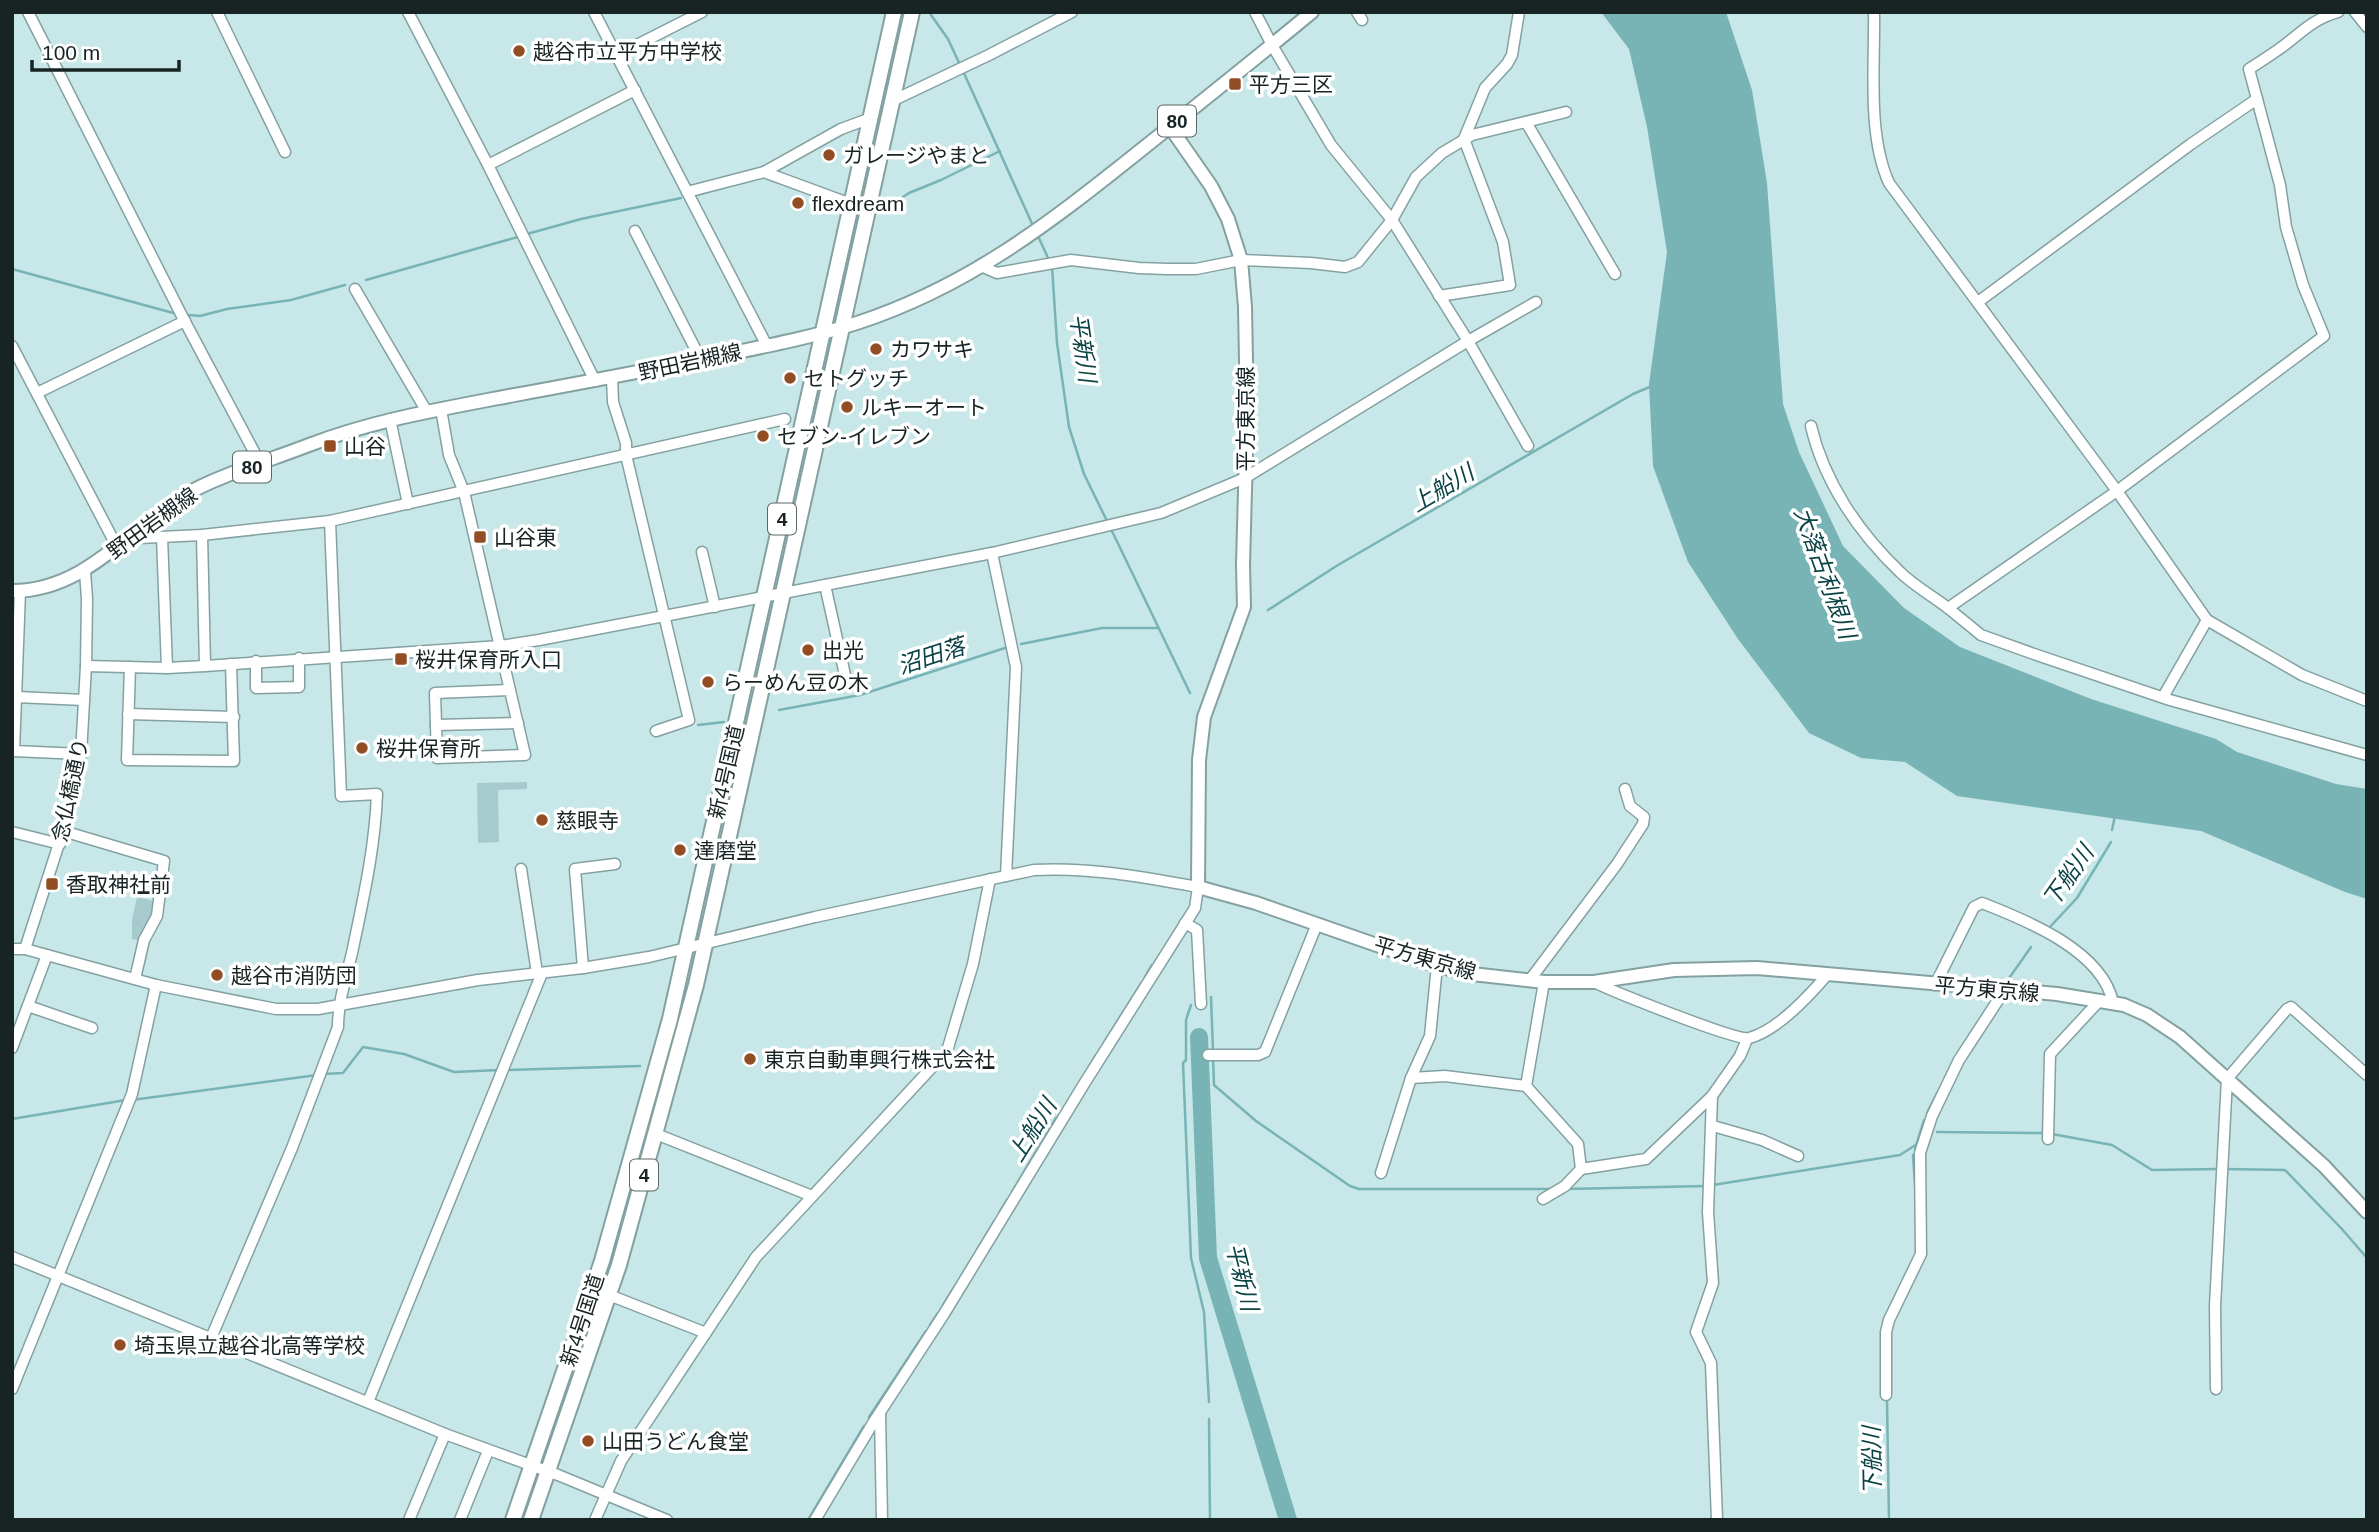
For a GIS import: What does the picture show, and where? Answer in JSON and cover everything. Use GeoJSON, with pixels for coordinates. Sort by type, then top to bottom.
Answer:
{"type":"FeatureCollection","features":[{"type":"Feature","properties":{"kind":"highway","name":"新4号国道"},"geometry":{"type":"LineString","coordinates":[[513,1520],[602,1261],[662,1048],[687,948],[894,12]]}},
{"type":"Feature","properties":{"kind":"highway","name":"新4号国道"},"geometry":{"type":"LineString","coordinates":[[531,1520],[609,1295],[656,1134],[705,943],[912,12]]}},
{"type":"Feature","properties":{"kind":"main road","name":"野田岩槻線"},"geometry":{"type":"LineString","coordinates":[[16,591],[42,588],[85,571],[200,487],[343,433],[390,419],[767,346],[842,327],[909,303],[960,280],[1035,232],[1312,12]]}},
{"type":"Feature","properties":{"kind":"main road","name":"平方東京線"},"geometry":{"type":"LineString","coordinates":[[1170,127],[1228,219],[1241,260],[1245,307],[1247,416],[1243,614],[1203,717],[1199,760],[1198,887],[1256,903],[1437,966],[1472,974],[1544,982],[1594,982],[1674,970],[1719,967],[2113,1003],[2147,1015],[2180,1037],[2324,1166],[2367,1212]]}},
{"type":"Feature","properties":{"kind":"street"},"geometry":{"type":"LineString","coordinates":[[28,12],[260,463]]}},
{"type":"Feature","properties":{"kind":"street"},"geometry":{"type":"LineString","coordinates":[[217,12],[285,152]]}},
{"type":"Feature","properties":{"kind":"street"},"geometry":{"type":"LineString","coordinates":[[408,12],[596,381]]}},
{"type":"Feature","properties":{"kind":"street"},"geometry":{"type":"LineString","coordinates":[[594,12],[767,346]]}},
{"type":"Feature","properties":{"kind":"street"},"geometry":{"type":"LineString","coordinates":[[617,55],[702,12]]}},
{"type":"Feature","properties":{"kind":"street"},"geometry":{"type":"LineString","coordinates":[[892,101],[1072,12]]}},
{"type":"Feature","properties":{"kind":"street"},"geometry":{"type":"LineString","coordinates":[[1255,12],[1331,145],[1392,220],[1468,341],[1528,446]]}},
{"type":"Feature","properties":{"kind":"street"},"geometry":{"type":"LineString","coordinates":[[1439,296],[1510,285],[1503,242],[1464,139],[1485,88],[1512,55],[1519,12]]}},
{"type":"Feature","properties":{"kind":"street"},"geometry":{"type":"LineString","coordinates":[[1874,12],[1876,142],[1889,183],[2116,491],[2207,620],[2302,675],[2367,701]]}},
{"type":"Feature","properties":{"kind":"street"},"geometry":{"type":"LineString","coordinates":[[1948,608],[2116,491],[2325,336],[2302,285],[2286,227],[2280,185],[2249,69],[2284,46],[2306,26],[2322,16],[2338,12]]}},
{"type":"Feature","properties":{"kind":"street"},"geometry":{"type":"LineString","coordinates":[[2355,12],[2367,27]]}},
{"type":"Feature","properties":{"kind":"street"},"geometry":{"type":"LineString","coordinates":[[488,165],[635,90]]}},
{"type":"Feature","properties":{"kind":"street"},"geometry":{"type":"LineString","coordinates":[[1978,302],[2191,144],[2257,99]]}},
{"type":"Feature","properties":{"kind":"street"},"geometry":{"type":"LineString","coordinates":[[983,267],[997,272],[1071,260],[1139,268],[1196,269],[1241,260],[1345,267],[1358,262],[1392,220],[1416,177],[1442,153],[1472,135],[1566,112]]}},
{"type":"Feature","properties":{"kind":"street"},"geometry":{"type":"LineString","coordinates":[[687,192],[764,172],[841,129],[871,118]]}},
{"type":"Feature","properties":{"kind":"street"},"geometry":{"type":"LineString","coordinates":[[1526,122],[1615,274]]}},
{"type":"Feature","properties":{"kind":"street"},"geometry":{"type":"LineString","coordinates":[[764,172],[851,204]]}},
{"type":"Feature","properties":{"kind":"street"},"geometry":{"type":"LineString","coordinates":[[635,231],[701,360]]}},
{"type":"Feature","properties":{"kind":"street"},"geometry":{"type":"LineString","coordinates":[[355,289],[427,412]]}},
{"type":"Feature","properties":{"kind":"street"},"geometry":{"type":"LineString","coordinates":[[86,666],[167,668],[500,646],[992,553],[1161,513],[1245,478],[1536,302]]}},
{"type":"Feature","properties":{"kind":"street"},"geometry":{"type":"LineString","coordinates":[[37,393],[185,321]]}},
{"type":"Feature","properties":{"kind":"street"},"geometry":{"type":"LineString","coordinates":[[12,346],[117,547]]}},
{"type":"Feature","properties":{"kind":"street"},"geometry":{"type":"LineString","coordinates":[[612,378],[613,402],[626,443],[626,455],[689,720],[656,731]]}},
{"type":"Feature","properties":{"kind":"street"},"geometry":{"type":"LineString","coordinates":[[440,409],[449,456],[464,492],[518,723],[525,755],[437,758],[435,693],[510,690]]}},
{"type":"Feature","properties":{"kind":"street"},"geometry":{"type":"LineString","coordinates":[[390,419],[408,504]]}},
{"type":"Feature","properties":{"kind":"street"},"geometry":{"type":"LineString","coordinates":[[133,534],[139,538],[202,535],[330,521],[785,419]]}},
{"type":"Feature","properties":{"kind":"street"},"geometry":{"type":"LineString","coordinates":[[1811,426],[1828,474],[1857,523],[1901,573],[1981,635],[2163,697],[2367,755]]}},
{"type":"Feature","properties":{"kind":"street"},"geometry":{"type":"LineString","coordinates":[[211,1338],[292,1147],[338,1027],[338,1007],[368,878],[374,839],[377,794],[341,796],[330,521]]}},
{"type":"Feature","properties":{"kind":"street"},"geometry":{"type":"LineString","coordinates":[[202,535],[205,666]]}},
{"type":"Feature","properties":{"kind":"street"},"geometry":{"type":"LineString","coordinates":[[162,537],[167,668]]}},
{"type":"Feature","properties":{"kind":"street"},"geometry":{"type":"LineString","coordinates":[[702,552],[715,607]]}},
{"type":"Feature","properties":{"kind":"street"},"geometry":{"type":"LineString","coordinates":[[992,553],[1016,667],[1006,876]]}},
{"type":"Feature","properties":{"kind":"street","name":"念仏橋通り"},"geometry":{"type":"LineString","coordinates":[[25,949],[64,831],[81,754],[86,666],[85,571]]}},
{"type":"Feature","properties":{"kind":"street"},"geometry":{"type":"LineString","coordinates":[[825,585],[848,684]]}},
{"type":"Feature","properties":{"kind":"street"},"geometry":{"type":"LineString","coordinates":[[16,591],[15,751],[81,754]]}},
{"type":"Feature","properties":{"kind":"street"},"geometry":{"type":"LineString","coordinates":[[2163,697],[2207,620]]}},
{"type":"Feature","properties":{"kind":"street"},"geometry":{"type":"LineString","coordinates":[[256,661],[257,688],[299,687],[299,658]]}},
{"type":"Feature","properties":{"kind":"street"},"geometry":{"type":"LineString","coordinates":[[130,667],[127,760],[234,761],[231,664]]}},
{"type":"Feature","properties":{"kind":"street"},"geometry":{"type":"LineString","coordinates":[[16,697],[84,700]]}},
{"type":"Feature","properties":{"kind":"street"},"geometry":{"type":"LineString","coordinates":[[128,714],[234,716]]}},
{"type":"Feature","properties":{"kind":"street"},"geometry":{"type":"LineString","coordinates":[[436,725],[518,723]]}},
{"type":"Feature","properties":{"kind":"street"},"geometry":{"type":"LineString","coordinates":[[1529,981],[1617,864],[1643,824],[1644,817],[1630,806],[1625,789]]}},
{"type":"Feature","properties":{"kind":"street"},"geometry":{"type":"LineString","coordinates":[[64,831],[164,861],[157,916],[144,940],[135,979]]}},
{"type":"Feature","properties":{"kind":"street"},"geometry":{"type":"LineString","coordinates":[[12,832],[60,844]]}},
{"type":"Feature","properties":{"kind":"street"},"geometry":{"type":"LineString","coordinates":[[583,968],[575,869],[615,864]]}},
{"type":"Feature","properties":{"kind":"street"},"geometry":{"type":"LineString","coordinates":[[12,949],[25,949],[156,985],[276,1009],[318,1009],[478,981],[583,968],[687,948],[1034,870],[1069,868],[1121,873],[1198,887],[1195,908],[815,1520]]}},
{"type":"Feature","properties":{"kind":"street"},"geometry":{"type":"LineString","coordinates":[[368,1402],[504,1070],[539,973],[521,869]]}},
{"type":"Feature","properties":{"kind":"street"},"geometry":{"type":"LineString","coordinates":[[595,1520],[621,1461],[756,1257],[947,1051],[973,964],[990,879]]}},
{"type":"Feature","properties":{"kind":"street"},"geometry":{"type":"LineString","coordinates":[[1936,985],[1974,907],[1982,903],[2031,922],[2086,959],[2110,988],[2113,1003]]}},
{"type":"Feature","properties":{"kind":"street"},"geometry":{"type":"LineString","coordinates":[[1185,923],[1197,930],[1201,1004]]}},
{"type":"Feature","properties":{"kind":"street"},"geometry":{"type":"LineString","coordinates":[[1208,1055],[1258,1055],[1265,1052],[1317,924]]}},
{"type":"Feature","properties":{"kind":"street"},"geometry":{"type":"LineString","coordinates":[[12,1048],[47,955]]}},
{"type":"Feature","properties":{"kind":"street"},"geometry":{"type":"LineString","coordinates":[[1381,1173],[1411,1078],[1430,1036],[1437,966]]}},
{"type":"Feature","properties":{"kind":"street"},"geometry":{"type":"LineString","coordinates":[[1594,982],[1626,997],[1731,1036],[1746,1039],[1770,1029],[1827,975]]}},
{"type":"Feature","properties":{"kind":"street"},"geometry":{"type":"LineString","coordinates":[[1526,1086],[1544,982]]}},
{"type":"Feature","properties":{"kind":"street"},"geometry":{"type":"LineString","coordinates":[[12,1389],[130,1100],[156,985]]}},
{"type":"Feature","properties":{"kind":"street"},"geometry":{"type":"LineString","coordinates":[[1886,1395],[1886,1332],[1889,1320],[1921,1254],[1920,1153],[1932,1116],[1959,1060],[2004,991]]}},
{"type":"Feature","properties":{"kind":"street"},"geometry":{"type":"LineString","coordinates":[[2048,1139],[2050,1055],[2100,1000]]}},
{"type":"Feature","properties":{"kind":"street"},"geometry":{"type":"LineString","coordinates":[[28,1006],[92,1028]]}},
{"type":"Feature","properties":{"kind":"street"},"geometry":{"type":"LineString","coordinates":[[2216,1389],[2215,1306],[2227,1079],[2291,1007],[2367,1074]]}},
{"type":"Feature","properties":{"kind":"street"},"geometry":{"type":"LineString","coordinates":[[1543,1199],[1565,1186],[1581,1169],[1646,1159],[1712,1096],[1740,1056],[1746,1039]]}},
{"type":"Feature","properties":{"kind":"street"},"geometry":{"type":"LineString","coordinates":[[1411,1078],[1445,1076],[1526,1086],[1578,1144],[1581,1169]]}},
{"type":"Feature","properties":{"kind":"street"},"geometry":{"type":"LineString","coordinates":[[1712,1096],[1709,1212],[1713,1283],[1696,1332],[1711,1363],[1717,1520]]}},
{"type":"Feature","properties":{"kind":"street"},"geometry":{"type":"LineString","coordinates":[[1713,1126],[1762,1140],[1798,1156]]}},
{"type":"Feature","properties":{"kind":"street"},"geometry":{"type":"LineString","coordinates":[[656,1134],[812,1196]]}},
{"type":"Feature","properties":{"kind":"street"},"geometry":{"type":"LineString","coordinates":[[12,1257],[445,1434],[667,1520]]}},
{"type":"Feature","properties":{"kind":"street"},"geometry":{"type":"LineString","coordinates":[[609,1295],[706,1333]]}},
{"type":"Feature","properties":{"kind":"street"},"geometry":{"type":"LineString","coordinates":[[880,1413],[882,1520]]}},
{"type":"Feature","properties":{"kind":"street"},"geometry":{"type":"LineString","coordinates":[[409,1520],[445,1434]]}},
{"type":"Feature","properties":{"kind":"street"},"geometry":{"type":"LineString","coordinates":[[460,1520],[488,1451]]}},
{"type":"Feature","properties":{"kind":"shaded area"},"geometry":{"type":"Polygon","coordinates":[[[527,782],[527,789],[498,790],[499,842],[478,843],[477,783],[527,782]]]}},
{"type":"Feature","properties":{"kind":"shaded area"},"geometry":{"type":"Polygon","coordinates":[[[137,897],[158,902],[142,941],[132,939],[132,920],[137,897]]]}},
{"type":"Feature","properties":{"kind":"water","name":"大落古利根川"},"geometry":{"type":"Polygon","coordinates":[[[1601,12],[1726,12],[1752,90],[1767,183],[1783,404],[1799,452],[1843,546],[1904,608],[1960,647],[2091,699],[2216,739],[2237,752],[2336,784],[2367,789],[2367,899],[2201,831],[1957,796],[1905,762],[1861,758],[1809,733],[1738,639],[1688,562],[1653,466],[1649,384],[1667,252],[1647,127],[1629,49],[1601,12]]]}},
{"type":"Feature","properties":{"kind":"waterway","name":"平新川"},"geometry":{"type":"LineString","coordinates":[[929,12],[948,39],[960,65]]}},
{"type":"Feature","properties":{"kind":"waterway","name":"平新川"},"geometry":{"type":"LineString","coordinates":[[963,71],[1034,228]]}},
{"type":"Feature","properties":{"kind":"waterway"},"geometry":{"type":"LineString","coordinates":[[886,208],[909,193],[1000,151]]}},
{"type":"Feature","properties":{"kind":"waterway"},"geometry":{"type":"LineString","coordinates":[[697,195],[764,176]]}},
{"type":"Feature","properties":{"kind":"waterway"},"geometry":{"type":"LineString","coordinates":[[527,234],[581,219],[681,198]]}},
{"type":"Feature","properties":{"kind":"waterway","name":"平新川"},"geometry":{"type":"LineString","coordinates":[[1037,234],[1049,260]]}},
{"type":"Feature","properties":{"kind":"waterway"},"geometry":{"type":"LineString","coordinates":[[366,280],[521,236]]}},
{"type":"Feature","properties":{"kind":"waterway","name":"平新川"},"geometry":{"type":"LineString","coordinates":[[1052,266],[1057,343],[1069,427],[1084,474],[1108,523]]}},
{"type":"Feature","properties":{"kind":"waterway"},"geometry":{"type":"LineString","coordinates":[[12,269],[177,314]]}},
{"type":"Feature","properties":{"kind":"waterway"},"geometry":{"type":"LineString","coordinates":[[189,315],[200,316],[227,309],[291,300],[345,285]]}},
{"type":"Feature","properties":{"kind":"waterway","name":"上船川"},"geometry":{"type":"LineString","coordinates":[[1268,610],[1338,565],[1633,394],[1652,386]]}},
{"type":"Feature","properties":{"kind":"waterway","name":"平新川"},"geometry":{"type":"LineString","coordinates":[[1111,529],[1190,693]]}},
{"type":"Feature","properties":{"kind":"waterway","name":"沼田落"},"geometry":{"type":"LineString","coordinates":[[1021,644],[1102,628],[1158,628]]}},
{"type":"Feature","properties":{"kind":"waterway","name":"沼田落"},"geometry":{"type":"LineString","coordinates":[[779,710],[860,695],[1008,647]]}},
{"type":"Feature","properties":{"kind":"waterway","name":"沼田落"},"geometry":{"type":"LineString","coordinates":[[698,725],[724,722]]}},
{"type":"Feature","properties":{"kind":"waterway"},"geometry":{"type":"LineString","coordinates":[[2112,830],[2115,816]]}},
{"type":"Feature","properties":{"kind":"waterway","name":"下船川"},"geometry":{"type":"LineString","coordinates":[[2049,928],[2077,898],[2111,842]]}},
{"type":"Feature","properties":{"kind":"waterway","name":"下船川"},"geometry":{"type":"LineString","coordinates":[[2005,984],[2031,947]]}},
{"type":"Feature","properties":{"kind":"waterway","name":"上船川"},"geometry":{"type":"LineString","coordinates":[[1145,977],[1152,965]]}},
{"type":"Feature","properties":{"kind":"waterway","name":"上船川"},"geometry":{"type":"LineString","coordinates":[[1105,1041],[1142,982]]}},
{"type":"Feature","properties":{"kind":"waterway"},"geometry":{"type":"LineString","coordinates":[[1211,997],[1213,1051]]}},
{"type":"Feature","properties":{"kind":"waterway"},"geometry":{"type":"LineString","coordinates":[[1191,1005],[1186,1020],[1186,1060],[1183,1063],[1191,1258],[1204,1312],[1209,1402]]}},
{"type":"Feature","properties":{"kind":"waterway","name":"平新川"},"geometry":{"type":"LineString","coordinates":[[1199,1037],[1208,1258],[1288,1520]]}},
{"type":"Feature","properties":{"kind":"waterway"},"geometry":{"type":"LineString","coordinates":[[323,1074],[343,1073],[363,1047],[404,1054],[454,1072],[500,1070]]}},
{"type":"Feature","properties":{"kind":"waterway","name":"上船川"},"geometry":{"type":"LineString","coordinates":[[1089,1067],[1096,1055]]}},
{"type":"Feature","properties":{"kind":"waterway"},"geometry":{"type":"LineString","coordinates":[[1213,1057],[1214,1085],[1256,1121],[1350,1186],[1359,1189],[1552,1189]]}},
{"type":"Feature","properties":{"kind":"waterway"},"geometry":{"type":"LineString","coordinates":[[506,1070],[640,1066]]}},
{"type":"Feature","properties":{"kind":"waterway"},"geometry":{"type":"LineString","coordinates":[[132,1100],[317,1075]]}},
{"type":"Feature","properties":{"kind":"waterway","name":"下船川"},"geometry":{"type":"LineString","coordinates":[[1927,1113],[1937,1093]]}},
{"type":"Feature","properties":{"kind":"waterway"},"geometry":{"type":"LineString","coordinates":[[12,1119],[126,1100]]}},
{"type":"Feature","properties":{"kind":"waterway","name":"上船川"},"geometry":{"type":"LineString","coordinates":[[1012,1192],[1058,1118]]}},
{"type":"Feature","properties":{"kind":"waterway","name":"下船川"},"geometry":{"type":"LineString","coordinates":[[1915,1149],[1924,1120]]}},
{"type":"Feature","properties":{"kind":"waterway"},"geometry":{"type":"LineString","coordinates":[[1937,1132],[2045,1133]]}},
{"type":"Feature","properties":{"kind":"waterway"},"geometry":{"type":"LineString","coordinates":[[2052,1134],[2112,1145],[2152,1170],[2219,1169]]}},
{"type":"Feature","properties":{"kind":"waterway"},"geometry":{"type":"LineString","coordinates":[[1713,1185],[1900,1155],[1917,1144]]}},
{"type":"Feature","properties":{"kind":"waterway","name":"下船川"},"geometry":{"type":"LineString","coordinates":[[1913,1155],[1916,1200]]}},
{"type":"Feature","properties":{"kind":"waterway"},"geometry":{"type":"LineString","coordinates":[[2225,1169],[2285,1170],[2367,1258]]}},
{"type":"Feature","properties":{"kind":"waterway"},"geometry":{"type":"LineString","coordinates":[[1566,1189],[1706,1186]]}},
{"type":"Feature","properties":{"kind":"waterway","name":"上船川"},"geometry":{"type":"LineString","coordinates":[[999,1213],[1007,1200]]}},
{"type":"Feature","properties":{"kind":"waterway","name":"上船川"},"geometry":{"type":"LineString","coordinates":[[960,1278],[995,1220]]}},
{"type":"Feature","properties":{"kind":"waterway","name":"上船川"},"geometry":{"type":"LineString","coordinates":[[943,1305],[955,1286]]}},
{"type":"Feature","properties":{"kind":"waterway","name":"上船川"},"geometry":{"type":"LineString","coordinates":[[930,1325],[938,1313]]}},
{"type":"Feature","properties":{"kind":"waterway","name":"上船川"},"geometry":{"type":"LineString","coordinates":[[869,1417],[926,1331]]}},
{"type":"Feature","properties":{"kind":"waterway","name":"下船川"},"geometry":{"type":"LineString","coordinates":[[1887,1401],[1889,1520]]}},
{"type":"Feature","properties":{"kind":"waterway"},"geometry":{"type":"LineString","coordinates":[[1209,1419],[1210,1520]]}},
{"type":"Feature","properties":{"kind":"waterway","name":"上船川"},"geometry":{"type":"LineString","coordinates":[[808,1520],[864,1426]]}},
{"type":"Feature","properties":{"kind":"place","name":"越谷市立平方中学校"},"geometry":{"type":"Point","coordinates":[519,51]}},
{"type":"Feature","properties":{"kind":"place","name":"平方三区"},"geometry":{"type":"Point","coordinates":[1235,84]}},
{"type":"Feature","properties":{"kind":"place","name":"ガレージやまと"},"geometry":{"type":"Point","coordinates":[829,155]}},
{"type":"Feature","properties":{"kind":"place","name":"flexdream"},"geometry":{"type":"Point","coordinates":[798,203]}},
{"type":"Feature","properties":{"kind":"place","name":"カワサキ"},"geometry":{"type":"Point","coordinates":[876,349]}},
{"type":"Feature","properties":{"kind":"place","name":"セトグッチ"},"geometry":{"type":"Point","coordinates":[790,378]}},
{"type":"Feature","properties":{"kind":"place","name":"ルキーオート"},"geometry":{"type":"Point","coordinates":[847,407]}},
{"type":"Feature","properties":{"kind":"place","name":"セブン-イレブン"},"geometry":{"type":"Point","coordinates":[763,436]}},
{"type":"Feature","properties":{"kind":"place","name":"山谷"},"geometry":{"type":"Point","coordinates":[330,446]}},
{"type":"Feature","properties":{"kind":"place","name":"山谷東"},"geometry":{"type":"Point","coordinates":[480,537]}},
{"type":"Feature","properties":{"kind":"place","name":"出光"},"geometry":{"type":"Point","coordinates":[808,650]}},
{"type":"Feature","properties":{"kind":"place","name":"桜井保育所入口"},"geometry":{"type":"Point","coordinates":[401,659]}},
{"type":"Feature","properties":{"kind":"place","name":"らーめん豆の木"},"geometry":{"type":"Point","coordinates":[708,682]}},
{"type":"Feature","properties":{"kind":"place","name":"桜井保育所"},"geometry":{"type":"Point","coordinates":[362,748]}},
{"type":"Feature","properties":{"kind":"place","name":"慈眼寺"},"geometry":{"type":"Point","coordinates":[542,820]}},
{"type":"Feature","properties":{"kind":"place","name":"達磨堂"},"geometry":{"type":"Point","coordinates":[680,850]}},
{"type":"Feature","properties":{"kind":"place","name":"香取神社前"},"geometry":{"type":"Point","coordinates":[52,884]}},
{"type":"Feature","properties":{"kind":"place","name":"越谷市消防団"},"geometry":{"type":"Point","coordinates":[217,975]}},
{"type":"Feature","properties":{"kind":"place","name":"東京自動車興行株式会社"},"geometry":{"type":"Point","coordinates":[750,1059]}},
{"type":"Feature","properties":{"kind":"place","name":"埼玉県立越谷北高等学校"},"geometry":{"type":"Point","coordinates":[120,1345]}},
{"type":"Feature","properties":{"kind":"place","name":"山田うどん食堂"},"geometry":{"type":"Point","coordinates":[588,1441]}}]}
